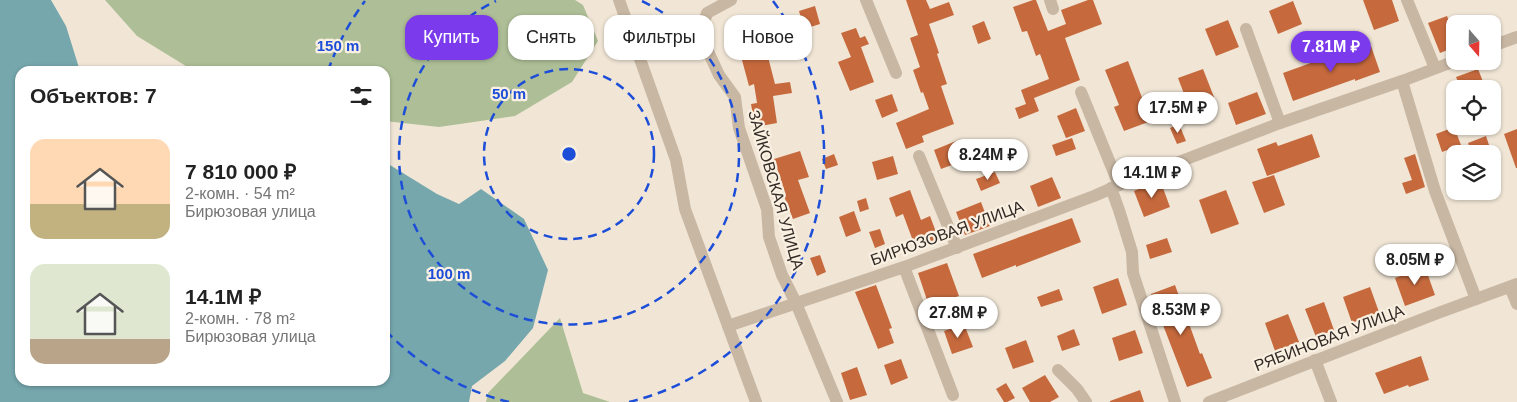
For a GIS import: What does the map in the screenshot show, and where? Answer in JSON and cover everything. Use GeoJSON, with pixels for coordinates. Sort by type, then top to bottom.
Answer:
{"type":"FeatureCollection","features":[{"type":"Feature","properties":{"kind":"street"},"geometry":{"type":"LineString","coordinates":[[619,0],[676,160],[685,209],[756,402]]}},
{"type":"Feature","properties":{"kind":"street","name":"ЗАЙКОВСКАЯ УЛИЦА"},"geometry":{"type":"LineString","coordinates":[[731,0],[707,13],[700,34],[719,75],[735,97],[739,128],[767,209],[769,237],[782,275],[796,303],[837,402]]}},
{"type":"Feature","properties":{"kind":"street"},"geometry":{"type":"LineString","coordinates":[[866,0],[896,73]]}},
{"type":"Feature","properties":{"kind":"street"},"geometry":{"type":"LineString","coordinates":[[1407,0],[1435,68]]}},
{"type":"Feature","properties":{"kind":"street"},"geometry":{"type":"LineString","coordinates":[[1246,29],[1280,123]]}},
{"type":"Feature","properties":{"kind":"street"},"geometry":{"type":"LineString","coordinates":[[1501,43],[1517,37]]}},
{"type":"Feature","properties":{"kind":"street","name":"БИРЮЗОВАЯ УЛИЦА"},"geometry":{"type":"LineString","coordinates":[[728,326],[957,248],[1280,123],[1446,64]]}},
{"type":"Feature","properties":{"kind":"street"},"geometry":{"type":"LineString","coordinates":[[1402,81],[1435,191],[1476,299]]}},
{"type":"Feature","properties":{"kind":"street"},"geometry":{"type":"LineString","coordinates":[[1081,92],[1115,186],[1132,252],[1133,273],[1175,402]]}},
{"type":"Feature","properties":{"kind":"street"},"geometry":{"type":"LineString","coordinates":[[919,156],[957,248]]}},
{"type":"Feature","properties":{"kind":"street"},"geometry":{"type":"LineString","coordinates":[[904,267],[953,395]]}},
{"type":"Feature","properties":{"kind":"street"},"geometry":{"type":"LineString","coordinates":[[1514,285],[1517,304]]}},
{"type":"Feature","properties":{"kind":"street","name":"РЯБИНОВАЯ УЛИЦА"},"geometry":{"type":"LineString","coordinates":[[1209,402],[1514,285]]}},
{"type":"Feature","properties":{"kind":"street"},"geometry":{"type":"LineString","coordinates":[[1315,360],[1331,402]]}},
{"type":"Feature","properties":{"kind":"street"},"geometry":{"type":"LineString","coordinates":[[1058,370],[1077,389],[1086,402]]}},
{"type":"Feature","properties":{"kind":"green space"},"geometry":{"type":"Polygon","coordinates":[[[105,0],[575,0],[583,5],[587,15],[508,15],[508,60],[586,60],[572,82],[515,116],[439,127],[390,122],[390,66],[186,66],[137,36],[105,0]]]}},
{"type":"Feature","properties":{"kind":"green space"},"geometry":{"type":"Polygon","coordinates":[[[594,31],[598,41],[594,47],[594,31]]]}},
{"type":"Feature","properties":{"kind":"green space"},"geometry":{"type":"Polygon","coordinates":[[[560,318],[583,393],[610,402],[486,402],[488,393],[560,318]]]}},
{"type":"Feature","properties":{"kind":"water"},"geometry":{"type":"Polygon","coordinates":[[[0,0],[51,0],[66,26],[78,66],[15,66],[15,386],[390,386],[390,165],[437,194],[459,204],[481,189],[524,219],[548,270],[533,328],[505,361],[472,386],[469,402],[0,402],[0,0]]]}},
{"type":"Feature","properties":{"kind":"building"},"geometry":{"type":"Polygon","coordinates":[[[906,0],[926,0],[930,9],[949,2],[954,15],[929,24],[947,84],[941,86],[954,124],[922,136],[924,142],[906,149],[896,123],[929,109],[913,70],[920,67],[910,38],[918,35],[906,0]]]}},
{"type":"Feature","properties":{"kind":"building"},"geometry":{"type":"Polygon","coordinates":[[[1036,0],[1048,31],[1066,24],[1061,10],[1088,0],[1093,0],[1102,24],[1065,38],[1080,80],[1034,98],[1039,111],[1019,119],[1015,108],[1026,104],[1021,90],[1049,79],[1040,54],[1036,56],[1027,31],[1022,32],[1013,7],[1036,0]]]}},
{"type":"Feature","properties":{"kind":"building"},"geometry":{"type":"Polygon","coordinates":[[[1363,0],[1392,0],[1399,21],[1374,30],[1363,0]]]}},
{"type":"Feature","properties":{"kind":"building"},"geometry":{"type":"Polygon","coordinates":[[[1293,1],[1302,24],[1278,34],[1269,11],[1293,1]]]}},
{"type":"Feature","properties":{"kind":"building"},"geometry":{"type":"Polygon","coordinates":[[[815,6],[820,24],[812,26],[812,15],[800,15],[799,11],[815,6]]]}},
{"type":"Feature","properties":{"kind":"building"},"geometry":{"type":"Polygon","coordinates":[[[1446,16],[1446,51],[1440,53],[1428,23],[1446,16]]]}},
{"type":"Feature","properties":{"kind":"building"},"geometry":{"type":"Polygon","coordinates":[[[1228,20],[1239,47],[1216,56],[1205,29],[1228,20]]]}},
{"type":"Feature","properties":{"kind":"building"},"geometry":{"type":"Polygon","coordinates":[[[984,21],[991,39],[978,44],[972,26],[984,21]]]}},
{"type":"Feature","properties":{"kind":"building"},"geometry":{"type":"Polygon","coordinates":[[[856,28],[860,38],[865,36],[869,44],[861,47],[874,82],[850,91],[838,62],[851,57],[841,33],[856,28]]]}},
{"type":"Feature","properties":{"kind":"building"},"geometry":{"type":"Polygon","coordinates":[[[1371,46],[1380,72],[1293,101],[1283,73],[1330,56],[1331,61],[1371,46]]]}},
{"type":"Feature","properties":{"kind":"building"},"geometry":{"type":"Polygon","coordinates":[[[742,60],[769,60],[775,84],[790,82],[792,93],[773,96],[777,123],[755,127],[751,104],[757,103],[754,84],[749,86],[742,60]]]}},
{"type":"Feature","properties":{"kind":"building"},"geometry":{"type":"Polygon","coordinates":[[[1128,61],[1151,121],[1124,131],[1114,107],[1119,105],[1105,70],[1128,61]]]}},
{"type":"Feature","properties":{"kind":"building"},"geometry":{"type":"Polygon","coordinates":[[[1203,69],[1214,97],[1189,107],[1178,78],[1203,69]]]}},
{"type":"Feature","properties":{"kind":"building"},"geometry":{"type":"Polygon","coordinates":[[[1478,70],[1482,80],[1457,80],[1456,77],[1478,70]]]}},
{"type":"Feature","properties":{"kind":"building"},"geometry":{"type":"Polygon","coordinates":[[[1257,92],[1266,114],[1236,125],[1228,103],[1257,92]]]}},
{"type":"Feature","properties":{"kind":"building"},"geometry":{"type":"Polygon","coordinates":[[[892,94],[898,111],[882,118],[875,100],[892,94]]]}},
{"type":"Feature","properties":{"kind":"building"},"geometry":{"type":"Polygon","coordinates":[[[1076,108],[1085,131],[1066,138],[1057,116],[1076,108]]]}},
{"type":"Feature","properties":{"kind":"building"},"geometry":{"type":"Polygon","coordinates":[[[1179,124],[1186,141],[1177,144],[1170,128],[1179,124]]]}},
{"type":"Feature","properties":{"kind":"building"},"geometry":{"type":"Polygon","coordinates":[[[1517,129],[1517,168],[1516,168],[1504,134],[1517,129]]]}},
{"type":"Feature","properties":{"kind":"building"},"geometry":{"type":"Polygon","coordinates":[[[1446,130],[1446,135],[1457,135],[1461,145],[1446,145],[1446,151],[1442,152],[1436,134],[1446,130]]]}},
{"type":"Feature","properties":{"kind":"building"},"geometry":{"type":"Polygon","coordinates":[[[1312,134],[1320,157],[1267,176],[1257,149],[1276,142],[1278,146],[1312,134]]]}},
{"type":"Feature","properties":{"kind":"building"},"geometry":{"type":"Polygon","coordinates":[[[1486,136],[1489,145],[1469,145],[1468,143],[1486,136]]]}},
{"type":"Feature","properties":{"kind":"building"},"geometry":{"type":"Polygon","coordinates":[[[1072,138],[1076,149],[1056,156],[1052,145],[1072,138]]]}},
{"type":"Feature","properties":{"kind":"building"},"geometry":{"type":"Polygon","coordinates":[[[961,139],[968,159],[941,169],[934,150],[961,139]]]}},
{"type":"Feature","properties":{"kind":"building"},"geometry":{"type":"Polygon","coordinates":[[[800,151],[809,177],[798,180],[810,213],[793,219],[784,196],[786,195],[774,159],[800,151]]]}},
{"type":"Feature","properties":{"kind":"building"},"geometry":{"type":"Polygon","coordinates":[[[834,154],[838,165],[826,169],[822,159],[834,154]]]}},
{"type":"Feature","properties":{"kind":"building"},"geometry":{"type":"Polygon","coordinates":[[[1415,154],[1425,187],[1406,194],[1402,183],[1412,180],[1404,158],[1415,154]]]}},
{"type":"Feature","properties":{"kind":"building"},"geometry":{"type":"Polygon","coordinates":[[[893,156],[898,174],[877,180],[872,162],[893,156]]]}},
{"type":"Feature","properties":{"kind":"building"},"geometry":{"type":"Polygon","coordinates":[[[995,172],[1000,183],[981,191],[976,179],[995,172]]]}},
{"type":"Feature","properties":{"kind":"building"},"geometry":{"type":"Polygon","coordinates":[[[1274,175],[1285,205],[1264,213],[1252,182],[1274,175]]]}},
{"type":"Feature","properties":{"kind":"building"},"geometry":{"type":"Polygon","coordinates":[[[1052,177],[1061,198],[1038,207],[1030,186],[1052,177]]]}},
{"type":"Feature","properties":{"kind":"building"},"geometry":{"type":"Polygon","coordinates":[[[1160,180],[1170,207],[1144,217],[1134,191],[1160,180]]]}},
{"type":"Feature","properties":{"kind":"building"},"geometry":{"type":"Polygon","coordinates":[[[910,190],[921,220],[930,216],[939,240],[916,249],[903,214],[896,217],[889,198],[910,190]]]}},
{"type":"Feature","properties":{"kind":"building"},"geometry":{"type":"Polygon","coordinates":[[[1226,190],[1239,224],[1211,234],[1199,200],[1226,190]]]}},
{"type":"Feature","properties":{"kind":"building"},"geometry":{"type":"Polygon","coordinates":[[[866,198],[869,209],[860,212],[857,201],[866,198]]]}},
{"type":"Feature","properties":{"kind":"building"},"geometry":{"type":"Polygon","coordinates":[[[981,202],[990,226],[965,235],[956,212],[981,202]]]}},
{"type":"Feature","properties":{"kind":"building"},"geometry":{"type":"Polygon","coordinates":[[[854,211],[861,231],[846,237],[839,217],[854,211]]]}},
{"type":"Feature","properties":{"kind":"building"},"geometry":{"type":"Polygon","coordinates":[[[1072,218],[1081,242],[982,278],[973,254],[1072,218]]]}},
{"type":"Feature","properties":{"kind":"building"},"geometry":{"type":"Polygon","coordinates":[[[880,229],[885,244],[875,248],[869,232],[880,229]]]}},
{"type":"Feature","properties":{"kind":"building"},"geometry":{"type":"Polygon","coordinates":[[[1167,238],[1172,252],[1150,259],[1146,245],[1167,238]]]}},
{"type":"Feature","properties":{"kind":"building"},"geometry":{"type":"Polygon","coordinates":[[[820,255],[826,272],[817,276],[810,258],[820,255]]]}},
{"type":"Feature","properties":{"kind":"building"},"geometry":{"type":"Polygon","coordinates":[[[947,263],[959,296],[929,306],[918,273],[947,263]]]}},
{"type":"Feature","properties":{"kind":"building"},"geometry":{"type":"Polygon","coordinates":[[[1425,267],[1435,295],[1405,306],[1395,278],[1425,267]]]}},
{"type":"Feature","properties":{"kind":"building"},"geometry":{"type":"Polygon","coordinates":[[[1118,278],[1127,305],[1102,314],[1093,287],[1118,278]]]}},
{"type":"Feature","properties":{"kind":"building"},"geometry":{"type":"Polygon","coordinates":[[[876,285],[892,328],[889,329],[894,343],[878,349],[855,292],[876,285]]]}},
{"type":"Feature","properties":{"kind":"building"},"geometry":{"type":"Polygon","coordinates":[[[1175,285],[1200,354],[1202,353],[1212,378],[1187,387],[1151,294],[1175,285]]]}},
{"type":"Feature","properties":{"kind":"building"},"geometry":{"type":"Polygon","coordinates":[[[1370,287],[1379,312],[1352,323],[1343,297],[1370,287]]]}},
{"type":"Feature","properties":{"kind":"building"},"geometry":{"type":"Polygon","coordinates":[[[1059,289],[1063,300],[1041,307],[1037,297],[1059,289]]]}},
{"type":"Feature","properties":{"kind":"building"},"geometry":{"type":"Polygon","coordinates":[[[1324,302],[1334,330],[1316,337],[1305,309],[1324,302]]]}},
{"type":"Feature","properties":{"kind":"building"},"geometry":{"type":"Polygon","coordinates":[[[1288,314],[1299,342],[1275,351],[1265,323],[1288,314]]]}},
{"type":"Feature","properties":{"kind":"building"},"geometry":{"type":"Polygon","coordinates":[[[964,324],[973,347],[952,354],[944,331],[964,324]]]}},
{"type":"Feature","properties":{"kind":"building"},"geometry":{"type":"Polygon","coordinates":[[[1074,329],[1080,345],[1062,351],[1057,336],[1074,329]]]}},
{"type":"Feature","properties":{"kind":"building"},"geometry":{"type":"Polygon","coordinates":[[[1135,330],[1143,353],[1119,361],[1112,338],[1135,330]]]}},
{"type":"Feature","properties":{"kind":"building"},"geometry":{"type":"Polygon","coordinates":[[[1026,340],[1034,362],[1013,369],[1005,348],[1026,340]]]}},
{"type":"Feature","properties":{"kind":"building"},"geometry":{"type":"Polygon","coordinates":[[[1421,356],[1429,380],[1384,394],[1375,373],[1421,356]]]}},
{"type":"Feature","properties":{"kind":"building"},"geometry":{"type":"Polygon","coordinates":[[[901,359],[908,378],[891,385],[884,365],[901,359]]]}},
{"type":"Feature","properties":{"kind":"building"},"geometry":{"type":"Polygon","coordinates":[[[857,367],[867,395],[850,400],[841,373],[857,367]]]}},
{"type":"Feature","properties":{"kind":"building"},"geometry":{"type":"Polygon","coordinates":[[[1045,375],[1059,397],[1050,402],[1030,402],[1022,388],[1045,375]]]}},
{"type":"Feature","properties":{"kind":"building"},"geometry":{"type":"Polygon","coordinates":[[[1006,383],[1015,398],[1004,402],[996,389],[1006,383]]]}},
{"type":"Feature","properties":{"kind":"building"},"geometry":{"type":"Polygon","coordinates":[[[1140,390],[1144,402],[1110,402],[1110,401],[1140,390]]]}}]}
